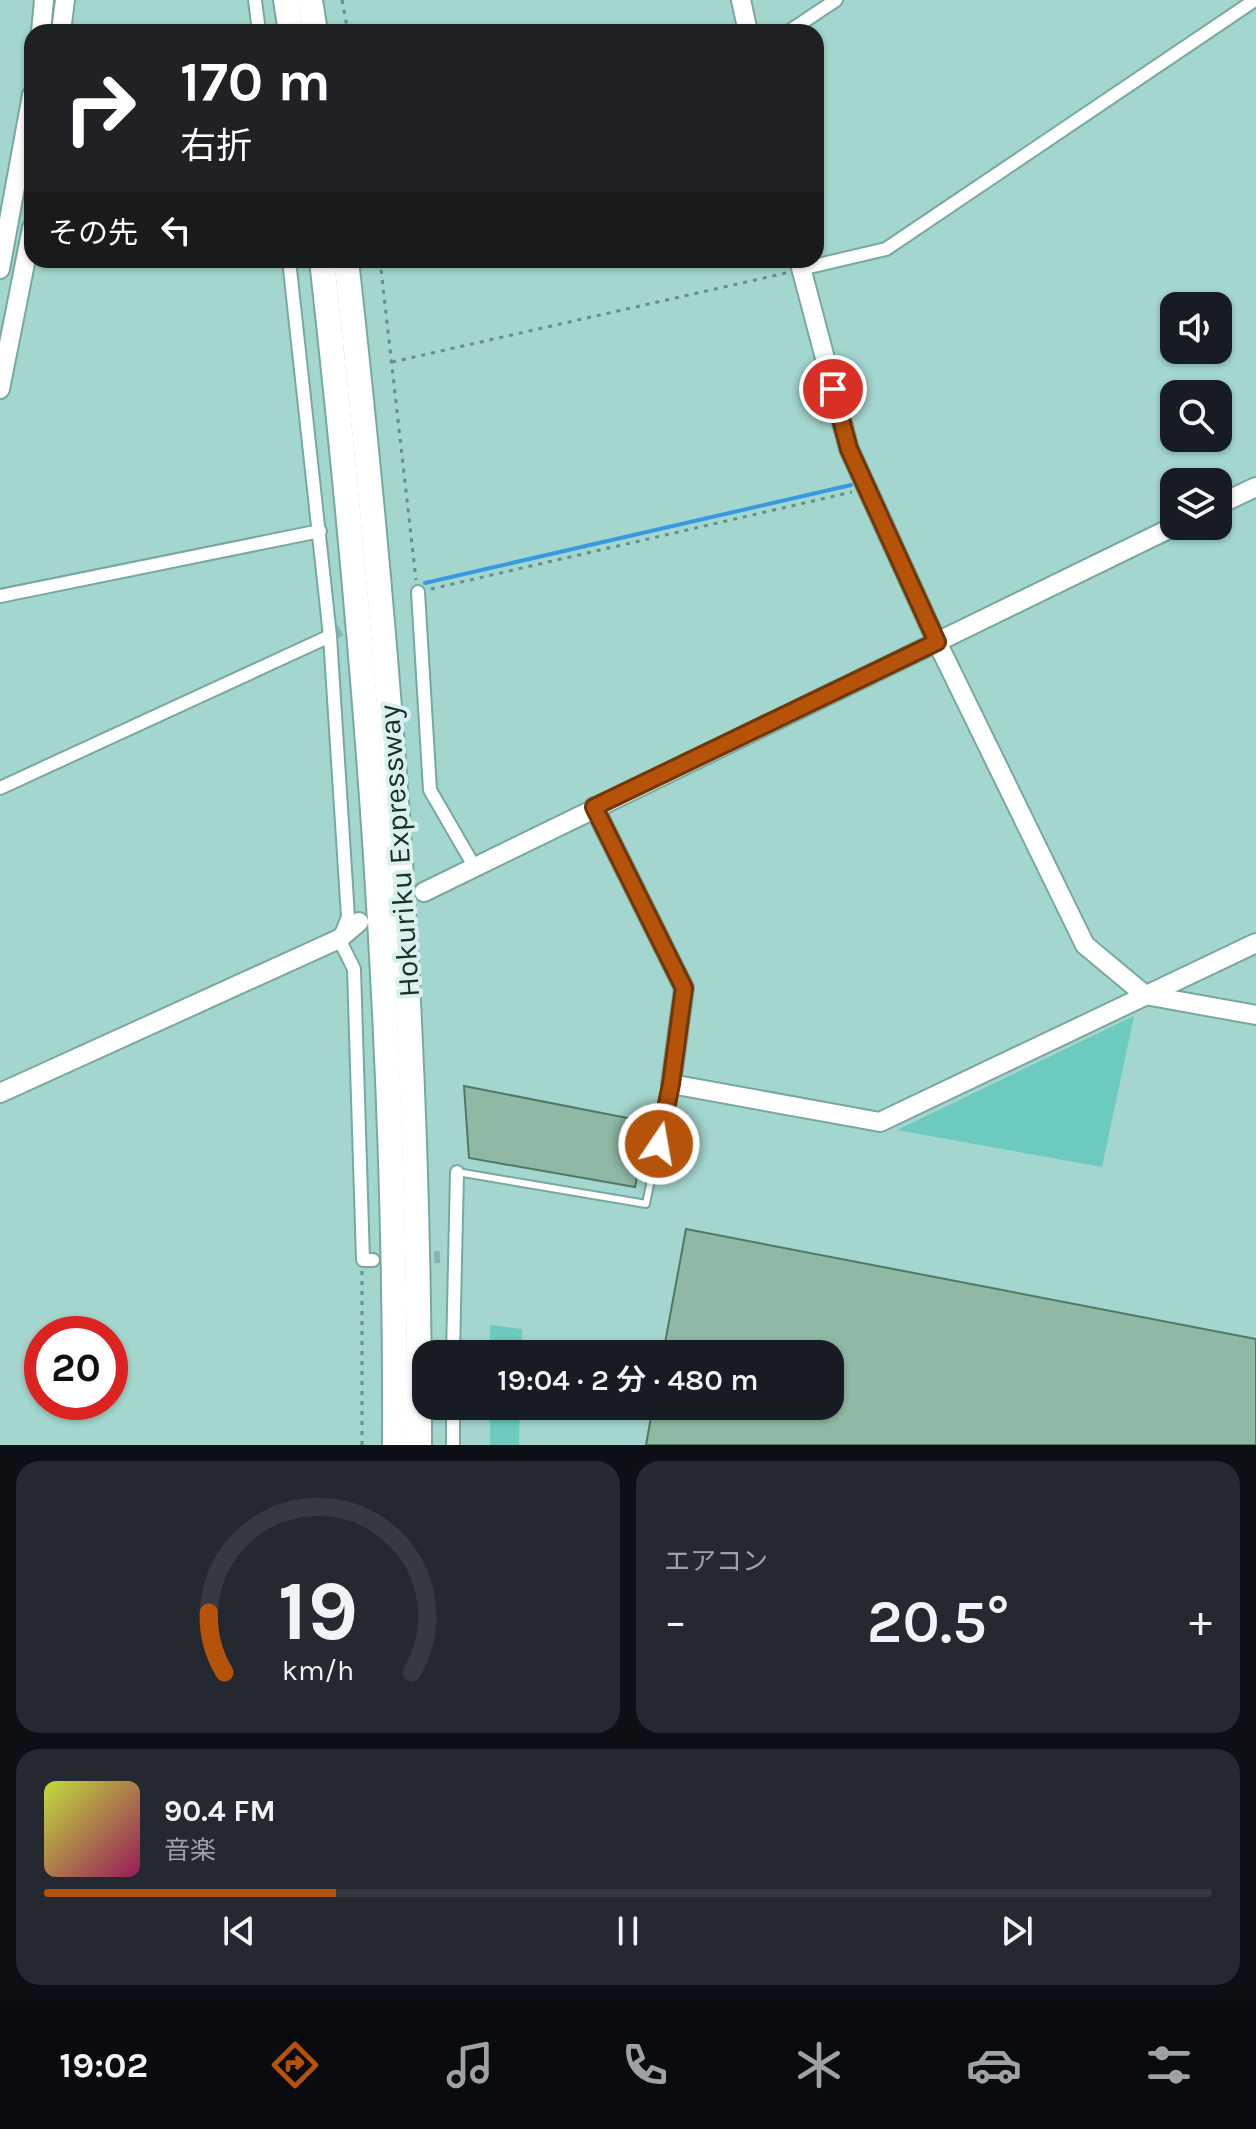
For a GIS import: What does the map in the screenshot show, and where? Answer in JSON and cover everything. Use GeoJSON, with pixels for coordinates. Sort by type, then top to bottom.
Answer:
{"type":"FeatureCollection","features":[{"type":"Feature","properties":{"kind":"highway"},"geometry":{"type":"LineString","coordinates":[[286,0],[290,24]]}},
{"type":"Feature","properties":{"kind":"highway"},"geometry":{"type":"LineString","coordinates":[[310,0],[314,24]]}},
{"type":"Feature","properties":{"kind":"highway","name":"Hokuriku Expressway"},"geometry":{"type":"LineString","coordinates":[[323,268],[356,581],[382,941],[391,1166],[395,1445]]}},
{"type":"Feature","properties":{"kind":"highway","name":"Hokuriku Expressway"},"geometry":{"type":"LineString","coordinates":[[347,268],[373,502],[404,898],[415,1152],[419,1445]]}},
{"type":"Feature","properties":{"kind":"street"},"geometry":{"type":"LineString","coordinates":[[42,24],[44,0]]}},
{"type":"Feature","properties":{"kind":"street"},"geometry":{"type":"LineString","coordinates":[[62,24],[65,0]]}},
{"type":"Feature","properties":{"kind":"street"},"geometry":{"type":"LineString","coordinates":[[255,0],[258,24]]}},
{"type":"Feature","properties":{"kind":"street"},"geometry":{"type":"LineString","coordinates":[[741,0],[746,24]]}},
{"type":"Feature","properties":{"kind":"street"},"geometry":{"type":"LineString","coordinates":[[800,24],[836,0]]}},
{"type":"Feature","properties":{"kind":"street"},"geometry":{"type":"LineString","coordinates":[[824,261],[886,249],[1255,0]]}},
{"type":"Feature","properties":{"kind":"street"},"geometry":{"type":"LineString","coordinates":[[0,269],[4,230],[24,134]]}},
{"type":"Feature","properties":{"kind":"street"},"geometry":{"type":"LineString","coordinates":[[4,230],[24,228]]}},
{"type":"Feature","properties":{"kind":"street"},"geometry":{"type":"LineString","coordinates":[[0,389],[24,268]]}},
{"type":"Feature","properties":{"kind":"street"},"geometry":{"type":"LineString","coordinates":[[290,268],[330,636],[348,917],[339,939],[354,969],[368,1260]]}},
{"type":"Feature","properties":{"kind":"street"},"geometry":{"type":"LineString","coordinates":[[801,268],[849,449],[937,642],[1085,945],[1145,995],[1256,1015]]}},
{"type":"Feature","properties":{"kind":"street"},"geometry":{"type":"LineString","coordinates":[[1232,498],[1256,487]]}},
{"type":"Feature","properties":{"kind":"street"},"geometry":{"type":"LineString","coordinates":[[0,596],[320,531]]}},
{"type":"Feature","properties":{"kind":"street"},"geometry":{"type":"LineString","coordinates":[[424,892],[1160,533]]}},
{"type":"Feature","properties":{"kind":"street"},"geometry":{"type":"LineString","coordinates":[[418,592],[430,790],[474,866]]}},
{"type":"Feature","properties":{"kind":"street"},"geometry":{"type":"LineString","coordinates":[[0,788],[330,636]]}},
{"type":"Feature","properties":{"kind":"street"},"geometry":{"type":"LineString","coordinates":[[594,807],[684,988],[671,1084],[880,1122],[1256,943]]}},
{"type":"Feature","properties":{"kind":"street"},"geometry":{"type":"LineString","coordinates":[[0,1093],[339,939],[359,922]]}},
{"type":"Feature","properties":{"kind":"street"},"geometry":{"type":"LineString","coordinates":[[453,1340],[457,1172]]}},
{"type":"Feature","properties":{"kind":"street"},"geometry":{"type":"LineString","coordinates":[[440,1257],[455,1257]]}},
{"type":"Feature","properties":{"kind":"street"},"geometry":{"type":"LineString","coordinates":[[453,1420],[453,1445]]}},
{"type":"Feature","properties":{"kind":"lane"},"geometry":{"type":"LineString","coordinates":[[457,1172],[646,1204],[671,1084]]}},
{"type":"Feature","properties":{"kind":"path"},"geometry":{"type":"LineString","coordinates":[[342,0],[346,24]]}},
{"type":"Feature","properties":{"kind":"path"},"geometry":{"type":"LineString","coordinates":[[381,268],[411,557],[418,592],[868,488]]}},
{"type":"Feature","properties":{"kind":"path"},"geometry":{"type":"LineString","coordinates":[[392,362],[787,268]]}},
{"type":"Feature","properties":{"kind":"path"},"geometry":{"type":"LineString","coordinates":[[362,1445],[368,1260]]}},
{"type":"Feature","properties":{"kind":"shaded area"},"geometry":{"type":"Polygon","coordinates":[[[1134,1016],[1102,1167],[897,1130],[1134,1016]]]}},
{"type":"Feature","properties":{"kind":"shaded area"},"geometry":{"type":"Polygon","coordinates":[[[490,1325],[522,1329],[522,1340],[490,1340],[490,1325]]]}},
{"type":"Feature","properties":{"kind":"shaded area"},"geometry":{"type":"Polygon","coordinates":[[[490,1420],[520,1420],[519,1445],[490,1445],[490,1420]]]}},
{"type":"Feature","properties":{"kind":"building"},"geometry":{"type":"Polygon","coordinates":[[[464,1086],[648,1122],[635,1187],[469,1158],[464,1086]]]}},
{"type":"Feature","properties":{"kind":"building"},"geometry":{"type":"Polygon","coordinates":[[[686,1229],[1256,1339],[1256,1445],[646,1445],[650,1420],[844,1420],[844,1340],[666,1340],[686,1229]]]}},
{"type":"Feature","properties":{"kind":"waterway"},"geometry":{"type":"LineString","coordinates":[[425,583],[851,485]]}},
{"type":"Feature","properties":{"kind":"tunnel"},"geometry":{"type":"LineString","coordinates":[[330,636],[359,620]]}},
{"type":"Feature","properties":{"kind":"tunnel"},"geometry":{"type":"LineString","coordinates":[[416,1258],[440,1257]]}},
{"type":"Feature","properties":{"kind":"route"},"geometry":{"type":"LineString","coordinates":[[659,1144],[684,988],[594,807],[937,642],[849,449],[833,389]]}}]}
